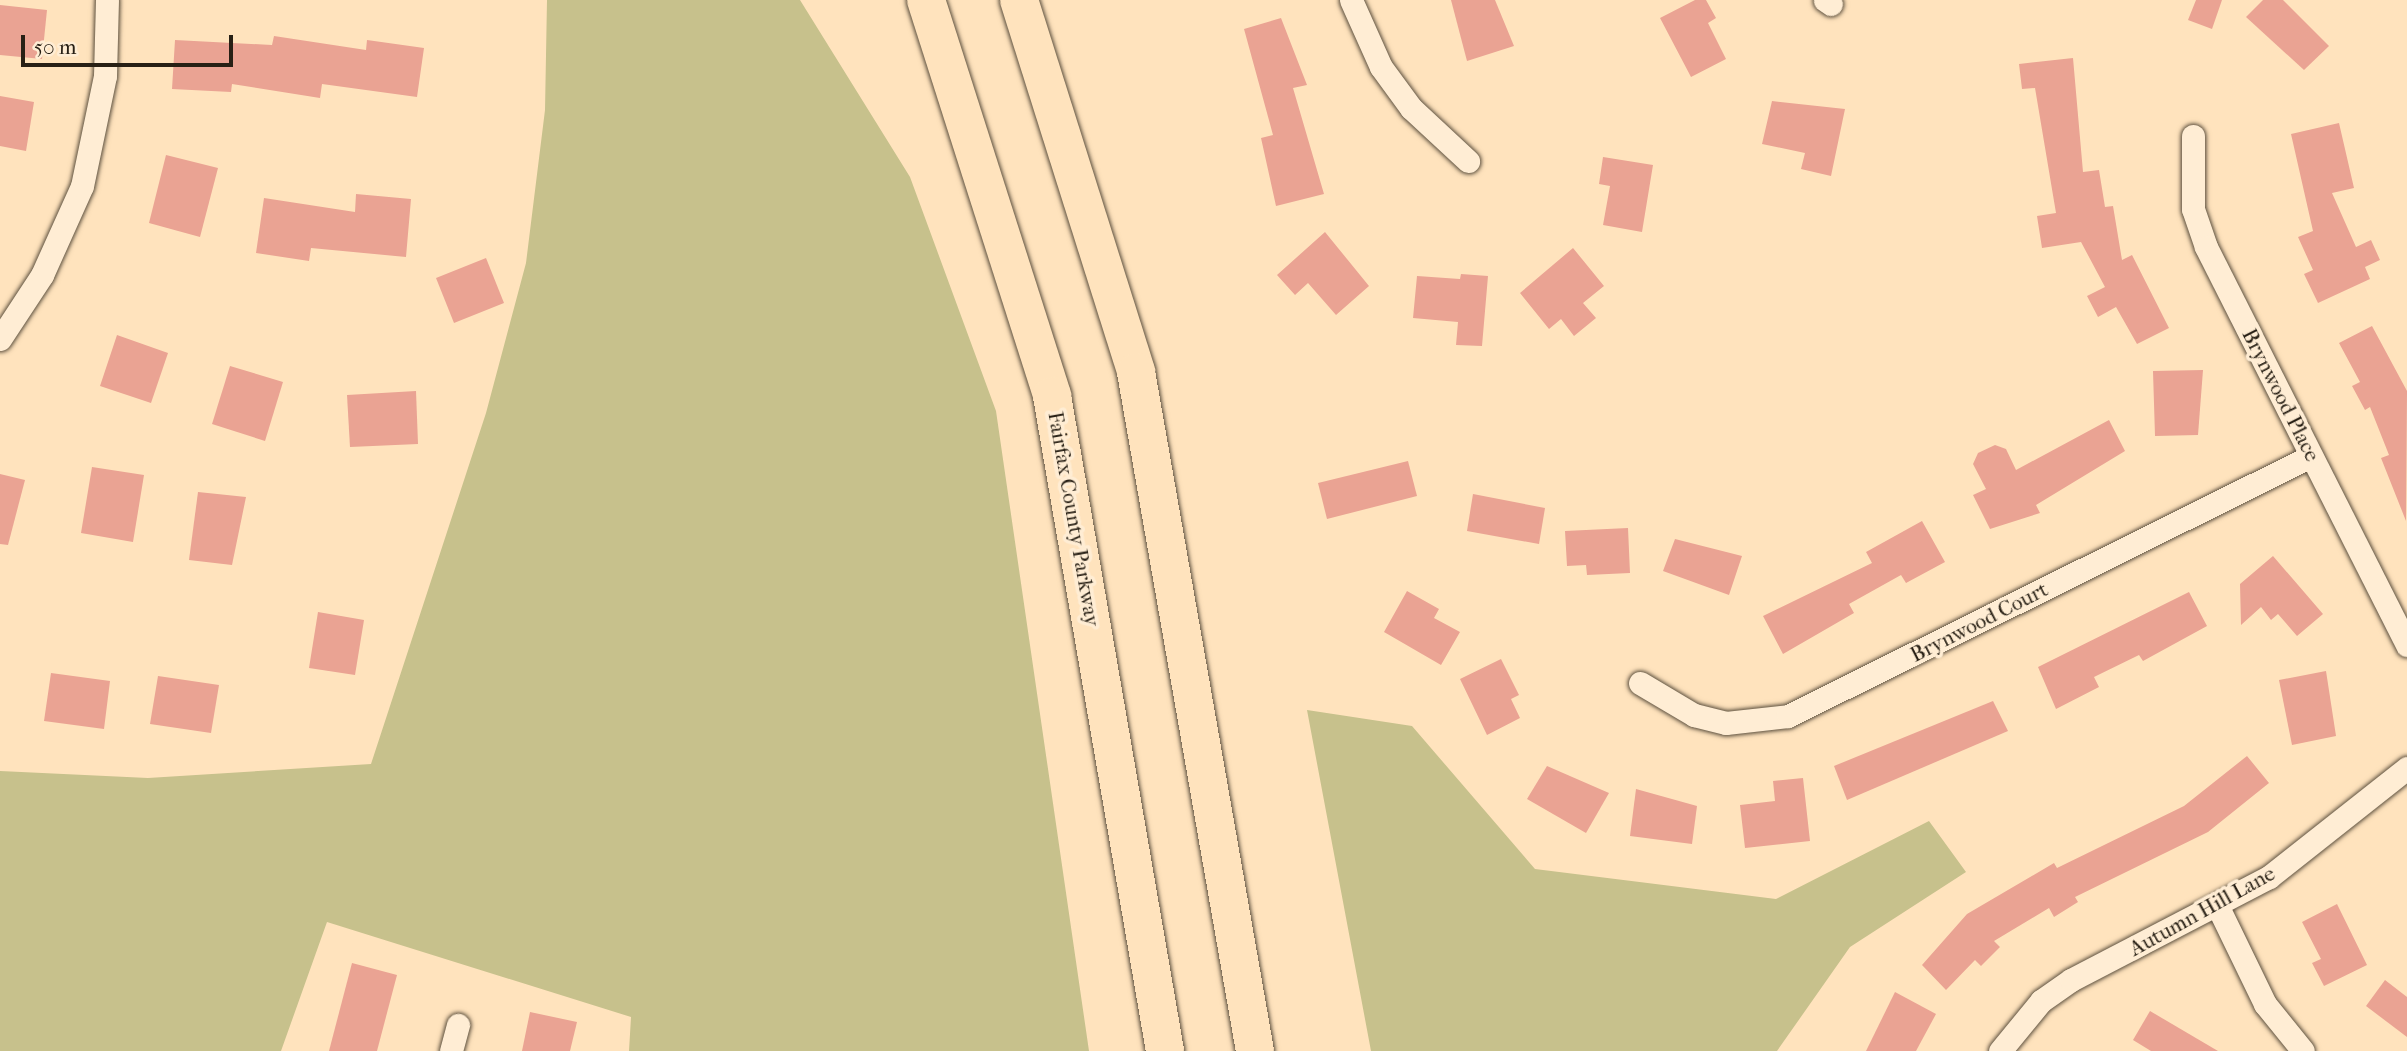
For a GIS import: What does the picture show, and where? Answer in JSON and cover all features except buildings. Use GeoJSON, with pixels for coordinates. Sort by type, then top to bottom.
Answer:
{"type":"FeatureCollection","features":[{"type":"Feature","properties":{"kind":"highway","name":"Fairfax County Parkway"},"geometry":{"type":"LineString","coordinates":[[926,0],[1052,396],[1165,1051]]}},
{"type":"Feature","properties":{"kind":"highway"},"geometry":{"type":"LineString","coordinates":[[1018,0],[1136,372],[1255,1051]]}},
{"type":"Feature","properties":{"kind":"street"},"geometry":{"type":"LineString","coordinates":[[0,338],[42,275],[82,186],[106,76],[107,0]]}},
{"type":"Feature","properties":{"kind":"street"},"geometry":{"type":"LineString","coordinates":[[1351,0],[1381,67],[1411,108],[1468,161]]}},
{"type":"Feature","properties":{"kind":"street","name":"Brynwood Place"},"geometry":{"type":"LineString","coordinates":[[2193,136],[2189,175],[2206,247],[2407,645]]}},
{"type":"Feature","properties":{"kind":"street","name":"Brynwood Court"},"geometry":{"type":"LineString","coordinates":[[1640,683],[1663,701],[1715,720],[1788,716],[2311,456]]}},
{"type":"Feature","properties":{"kind":"street","name":"Autumn Hill Lane"},"geometry":{"type":"LineString","coordinates":[[2000,1051],[2041,1001],[2071,980],[2218,907],[2289,862],[2407,768]]}},
{"type":"Feature","properties":{"kind":"street"},"geometry":{"type":"LineString","coordinates":[[2218,907],[2265,1004],[2303,1051]]}},
{"type":"Feature","properties":{"kind":"street"},"geometry":{"type":"LineString","coordinates":[[451,1051],[458,1025]]}},
{"type":"Feature","properties":{"kind":"shaded area"},"geometry":{"type":"Polygon","coordinates":[[[547,0],[800,0],[910,177],[996,411],[1089,1051],[629,1051],[631,1017],[327,922],[281,1051],[0,1051],[0,771],[148,778],[371,764],[486,413],[526,263],[545,110],[547,0]]]}},
{"type":"Feature","properties":{"kind":"shaded area"},"geometry":{"type":"Polygon","coordinates":[[[1307,710],[1412,726],[1535,869],[1776,899],[1929,821],[1966,872],[1850,947],[1777,1051],[1371,1051],[1307,710]]]}}]}
